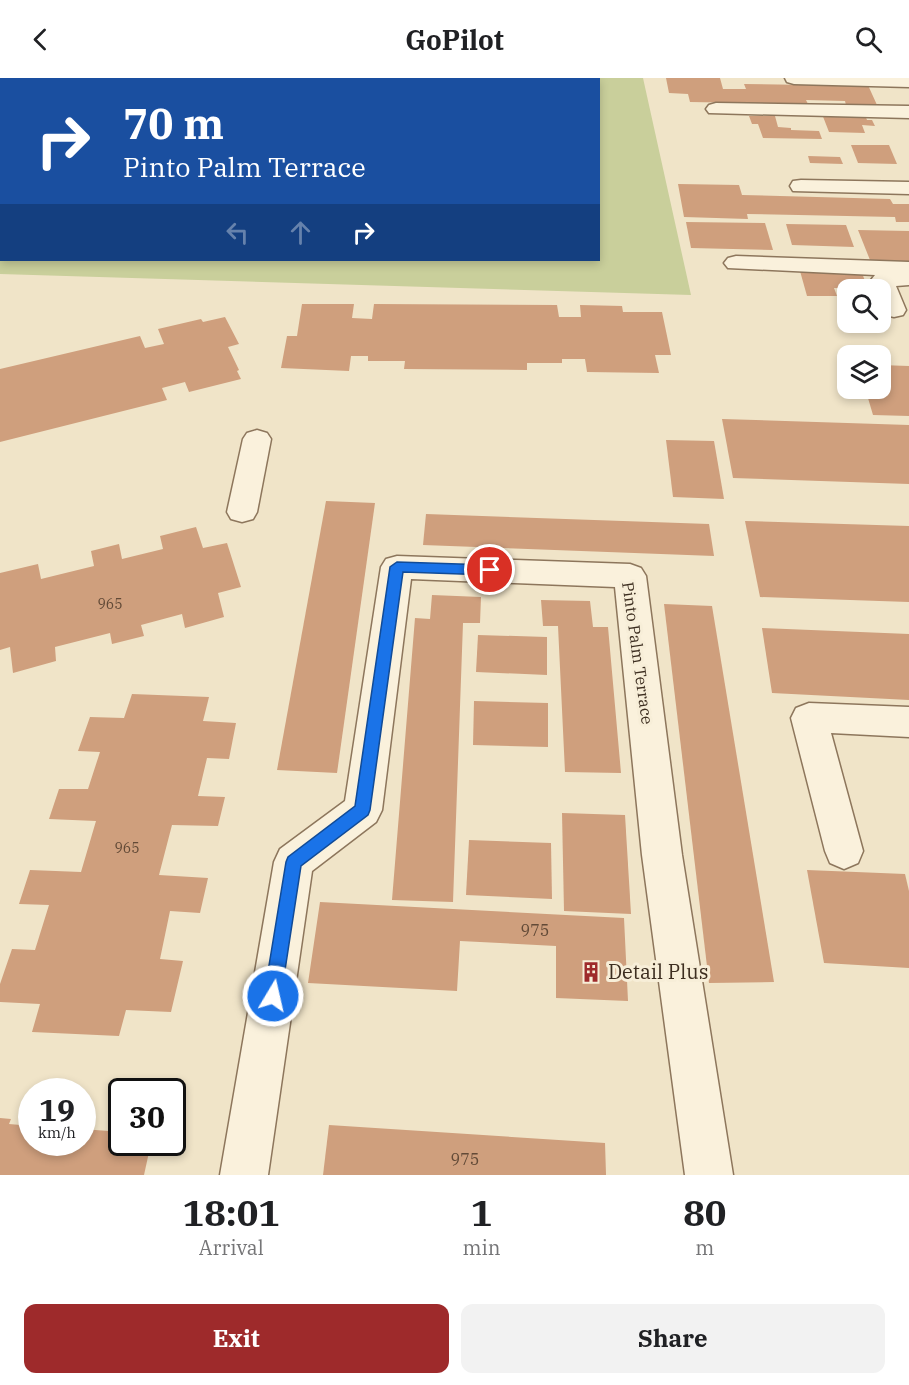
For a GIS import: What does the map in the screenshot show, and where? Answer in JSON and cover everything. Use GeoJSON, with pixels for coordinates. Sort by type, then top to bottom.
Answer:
{"type":"FeatureCollection","features":[{"type":"Feature","properties":{"kind":"street"},"geometry":{"type":"LineString","coordinates":[[794,78],[909,81]]}},
{"type":"Feature","properties":{"kind":"street"},"geometry":{"type":"LineString","coordinates":[[716,109],[909,112]]}},
{"type":"Feature","properties":{"kind":"street"},"geometry":{"type":"LineString","coordinates":[[801,186],[909,188]]}},
{"type":"Feature","properties":{"kind":"street"},"geometry":{"type":"LineString","coordinates":[[735,263],[909,269]]}},
{"type":"Feature","properties":{"kind":"street"},"geometry":{"type":"LineString","coordinates":[[894,310],[885,291],[884,280],[909,278]]}},
{"type":"Feature","properties":{"kind":"street"},"geometry":{"type":"LineString","coordinates":[[242,513],[257,439]]}},
{"type":"Feature","properties":{"kind":"street","name":"Pinto Palm Terrace"},"geometry":{"type":"LineString","coordinates":[[244,1175],[294,862],[363,810],[397,567],[630,576],[663,855],[709,1175]]}},
{"type":"Feature","properties":{"kind":"street"},"geometry":{"type":"LineString","coordinates":[[844,851],[810,718],[909,722]]}},
{"type":"Feature","properties":{"kind":"green space"},"geometry":{"type":"Polygon","coordinates":[[[600,78],[643,78],[691,295],[0,274],[0,261],[600,261],[600,78]]]}},
{"type":"Feature","properties":{"kind":"building"},"geometry":{"type":"Polygon","coordinates":[[[666,78],[720,78],[723,89],[746,89],[744,84],[867,83],[877,105],[846,105],[845,101],[806,100],[808,104],[690,102],[688,94],[669,93],[666,78]]]}},
{"type":"Feature","properties":{"kind":"building"},"geometry":{"type":"Polygon","coordinates":[[[822,114],[865,115],[867,120],[872,120],[875,126],[862,125],[865,133],[829,132],[822,114]]]}},
{"type":"Feature","properties":{"kind":"building"},"geometry":{"type":"Polygon","coordinates":[[[749,116],[775,116],[778,127],[819,131],[822,139],[763,138],[758,124],[752,124],[749,116]]]}},
{"type":"Feature","properties":{"kind":"building"},"geometry":{"type":"Polygon","coordinates":[[[851,145],[889,145],[897,164],[858,163],[851,145]]]}},
{"type":"Feature","properties":{"kind":"building"},"geometry":{"type":"Polygon","coordinates":[[[808,156],[840,157],[843,164],[810,163],[808,156]]]}},
{"type":"Feature","properties":{"kind":"building"},"geometry":{"type":"Polygon","coordinates":[[[678,184],[739,185],[742,195],[890,199],[893,204],[909,204],[909,222],[896,222],[895,217],[747,214],[748,219],[684,217],[678,184]]]}},
{"type":"Feature","properties":{"kind":"building"},"geometry":{"type":"Polygon","coordinates":[[[686,222],[765,223],[773,250],[691,248],[686,222]]]}},
{"type":"Feature","properties":{"kind":"building"},"geometry":{"type":"Polygon","coordinates":[[[786,224],[846,225],[854,247],[792,245],[786,224]]]}},
{"type":"Feature","properties":{"kind":"building"},"geometry":{"type":"Polygon","coordinates":[[[858,230],[909,231],[909,266],[872,265],[858,230]]]}},
{"type":"Feature","properties":{"kind":"building"},"geometry":{"type":"Polygon","coordinates":[[[800,271],[862,273],[864,279],[837,279],[837,288],[834,288],[837,296],[807,296],[800,271]]]}},
{"type":"Feature","properties":{"kind":"building"},"geometry":{"type":"Polygon","coordinates":[[[302,304],[354,304],[352,318],[372,319],[374,304],[557,305],[559,317],[581,317],[580,305],[622,306],[623,312],[662,312],[671,355],[655,355],[659,373],[587,372],[585,359],[562,359],[562,363],[527,363],[527,370],[404,369],[405,361],[368,361],[368,356],[351,356],[349,371],[281,368],[287,336],[297,336],[302,304]]]}},
{"type":"Feature","properties":{"kind":"building"},"geometry":{"type":"Polygon","coordinates":[[[225,317],[239,344],[228,347],[241,379],[189,392],[185,382],[162,388],[167,400],[0,442],[0,369],[140,336],[145,348],[164,344],[158,329],[201,319],[203,322],[225,317]]]}},
{"type":"Feature","properties":{"kind":"building"},"geometry":{"type":"Polygon","coordinates":[[[891,365],[909,366],[909,416],[873,415],[868,399],[891,399],[891,365]]]}},
{"type":"Feature","properties":{"kind":"building"},"geometry":{"type":"Polygon","coordinates":[[[722,419],[909,425],[909,484],[733,478],[722,419]]]}},
{"type":"Feature","properties":{"kind":"building"},"geometry":{"type":"Polygon","coordinates":[[[666,440],[714,441],[724,499],[673,497],[666,440]]]}},
{"type":"Feature","properties":{"kind":"building"},"geometry":{"type":"Polygon","coordinates":[[[326,501],[375,503],[337,773],[277,770],[326,501]]]}},
{"type":"Feature","properties":{"kind":"building"},"geometry":{"type":"Polygon","coordinates":[[[426,514],[709,524],[714,556],[423,545],[426,514]]]}},
{"type":"Feature","properties":{"kind":"building"},"geometry":{"type":"Polygon","coordinates":[[[745,521],[909,526],[909,602],[760,597],[745,521]]]}},
{"type":"Feature","properties":{"kind":"building"},"geometry":{"type":"Polygon","coordinates":[[[196,527],[203,548],[227,543],[241,587],[218,593],[224,617],[185,628],[182,614],[141,625],[144,636],[112,644],[110,633],[55,647],[56,661],[13,673],[10,647],[0,650],[0,573],[38,564],[41,579],[94,566],[91,551],[119,544],[122,559],[163,549],[160,536],[196,527]]]}},
{"type":"Feature","properties":{"kind":"building"},"geometry":{"type":"Polygon","coordinates":[[[432,595],[481,597],[480,623],[463,623],[453,902],[392,900],[415,618],[430,619],[432,595]]]}},
{"type":"Feature","properties":{"kind":"building"},"geometry":{"type":"Polygon","coordinates":[[[541,600],[590,601],[593,627],[608,627],[621,773],[565,772],[558,626],[543,626],[541,600]]]}},
{"type":"Feature","properties":{"kind":"building"},"geometry":{"type":"Polygon","coordinates":[[[664,604],[712,606],[774,982],[709,983],[664,604]]]}},
{"type":"Feature","properties":{"kind":"building"},"geometry":{"type":"Polygon","coordinates":[[[762,628],[909,634],[909,700],[772,693],[762,628]]]}},
{"type":"Feature","properties":{"kind":"building"},"geometry":{"type":"Polygon","coordinates":[[[478,635],[547,637],[547,675],[476,672],[478,635]]]}},
{"type":"Feature","properties":{"kind":"building"},"geometry":{"type":"Polygon","coordinates":[[[132,694],[209,697],[203,721],[236,723],[229,759],[207,758],[198,796],[225,797],[218,826],[172,825],[159,875],[208,878],[200,913],[170,911],[160,959],[183,961],[171,1012],[126,1010],[119,1036],[32,1032],[40,1004],[0,1002],[0,984],[12,949],[35,950],[49,905],[19,904],[30,870],[81,872],[96,821],[49,819],[59,789],[88,789],[100,752],[78,751],[90,717],[124,718],[132,694]]]}},
{"type":"Feature","properties":{"kind":"building"},"geometry":{"type":"Polygon","coordinates":[[[474,701],[548,703],[548,747],[473,745],[474,701]]]}},
{"type":"Feature","properties":{"kind":"building"},"geometry":{"type":"Polygon","coordinates":[[[562,813],[625,815],[631,914],[564,911],[562,813]]]}},
{"type":"Feature","properties":{"kind":"building"},"geometry":{"type":"Polygon","coordinates":[[[469,840],[551,843],[552,899],[466,895],[469,840]]]}},
{"type":"Feature","properties":{"kind":"building"},"geometry":{"type":"Polygon","coordinates":[[[807,870],[905,874],[909,891],[909,968],[824,963],[807,870]]]}},
{"type":"Feature","properties":{"kind":"building"},"geometry":{"type":"Polygon","coordinates":[[[320,902],[624,918],[628,1001],[556,998],[556,946],[460,941],[457,991],[308,983],[320,902]]]}},
{"type":"Feature","properties":{"kind":"building"},"geometry":{"type":"Polygon","coordinates":[[[0,1118],[11,1119],[9,1124],[18,1125],[18,1156],[96,1156],[96,1130],[108,1131],[108,1156],[148,1156],[144,1175],[0,1175],[0,1118]]]}},
{"type":"Feature","properties":{"kind":"building"},"geometry":{"type":"Polygon","coordinates":[[[329,1125],[605,1143],[606,1175],[323,1175],[329,1125]]]}},
{"type":"Feature","properties":{"kind":"place","name":"Detail Plus"},"geometry":{"type":"Point","coordinates":[591,972]}},
{"type":"Feature","properties":{"kind":"route"},"geometry":{"type":"LineString","coordinates":[[273,996],[294,862],[363,810],[397,567],[490,570]]}}]}
